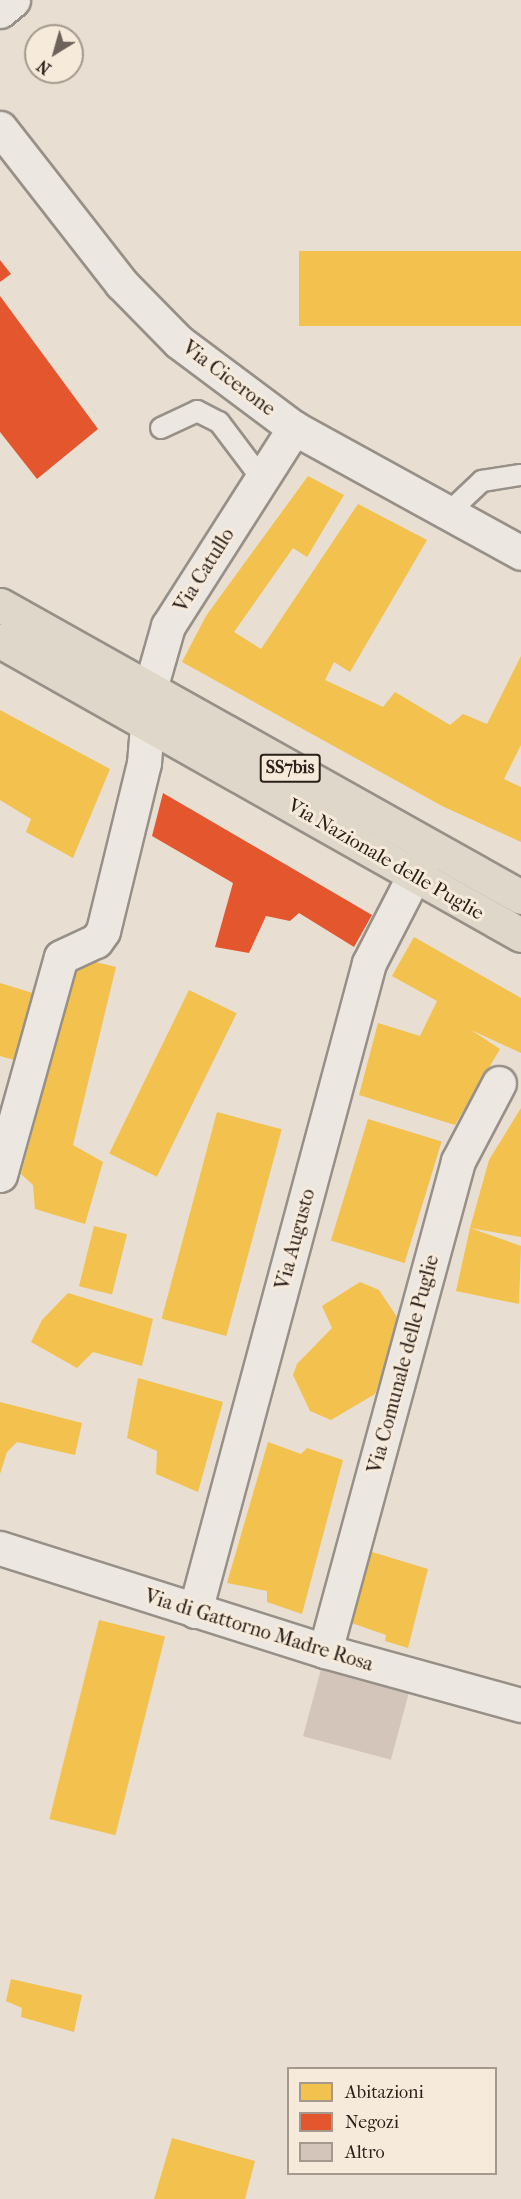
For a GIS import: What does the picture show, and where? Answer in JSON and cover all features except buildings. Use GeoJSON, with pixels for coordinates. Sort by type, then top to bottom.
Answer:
{"type":"FeatureCollection","features":[{"type":"Feature","properties":{"kind":"main road","name":"Via Nazionale delle Puglie"},"geometry":{"type":"LineString","coordinates":[[0,605],[521,897]]}},
{"type":"Feature","properties":{"kind":"main road","name":"Via Nazionale delle Puglie"},"geometry":{"type":"LineString","coordinates":[[0,641],[521,935]]}},
{"type":"Feature","properties":{"kind":"street"},"geometry":{"type":"LineString","coordinates":[[0,11],[13,0]]}},
{"type":"Feature","properties":{"kind":"street","name":"Via Cicerone"},"geometry":{"type":"LineString","coordinates":[[0,128],[121,283],[179,342],[294,428],[521,553]]}},
{"type":"Feature","properties":{"kind":"street","name":"Via Catullo"},"geometry":{"type":"LineString","coordinates":[[0,1175],[61,957],[96,941],[103,931],[150,725],[150,689],[168,626],[294,428]]}},
{"type":"Feature","properties":{"kind":"street"},"geometry":{"type":"LineString","coordinates":[[414,875],[430,846]]}},
{"type":"Feature","properties":{"kind":"street","name":"Via Augusto"},"geometry":{"type":"LineString","coordinates":[[195,1611],[369,963],[414,875]]}},
{"type":"Feature","properties":{"kind":"street","name":"Via Comunale delle Puglie"},"geometry":{"type":"LineString","coordinates":[[325,1651],[458,1161],[499,1083]]}},
{"type":"Feature","properties":{"kind":"street","name":"Via di Gattorno Madre Rosa"},"geometry":{"type":"LineString","coordinates":[[0,1548],[325,1651],[521,1705]]}},
{"type":"Feature","properties":{"kind":"lane"},"geometry":{"type":"LineString","coordinates":[[161,428],[197,411],[219,422],[261,479]]}},
{"type":"Feature","properties":{"kind":"lane"},"geometry":{"type":"LineString","coordinates":[[448,513],[482,481],[521,476]]}}]}
